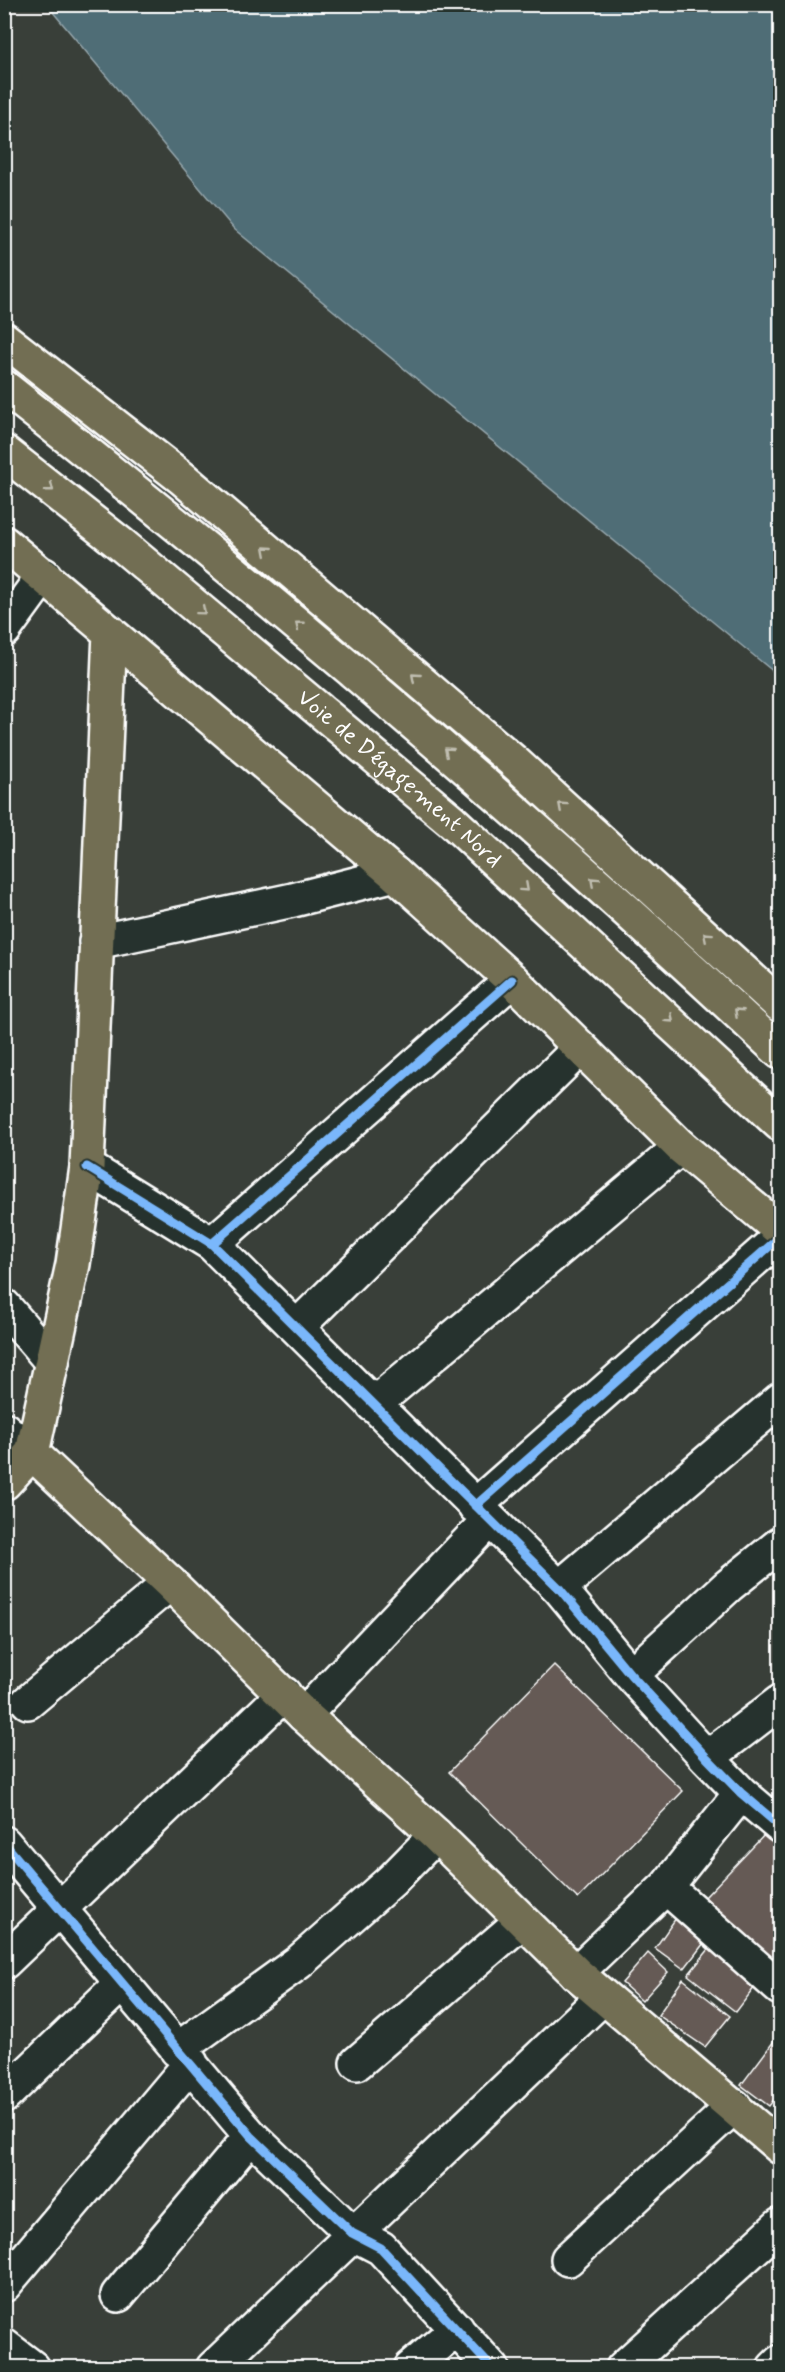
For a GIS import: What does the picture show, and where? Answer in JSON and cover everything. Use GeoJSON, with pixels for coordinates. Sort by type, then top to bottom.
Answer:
{"type":"FeatureCollection","features":[{"type":"Feature","properties":{"kind":"main road"},"geometry":{"type":"LineString","coordinates":[[4,339],[200,493],[513,761],[780,1005]]}},
{"type":"Feature","properties":{"kind":"main road"},"geometry":{"type":"LineString","coordinates":[[4,387],[156,506],[358,673],[489,786],[780,1052]]}},
{"type":"Feature","properties":{"kind":"main road","name":"Voie de Dégagement Nord"},"geometry":{"type":"LineString","coordinates":[[4,452],[122,545],[452,821],[780,1124]]}},
{"type":"Feature","properties":{"kind":"main road"},"geometry":{"type":"LineString","coordinates":[[4,543],[395,874],[512,980],[579,1049],[681,1147],[780,1230]]}},
{"type":"Feature","properties":{"kind":"main road"},"geometry":{"type":"LineString","coordinates":[[4,1483],[32,1453],[73,1263],[87,1167],[110,632]]}},
{"type":"Feature","properties":{"kind":"main road"},"geometry":{"type":"LineString","coordinates":[[32,1453],[170,1583],[294,1705],[436,1835],[576,1973],[780,2146]]}},
{"type":"Feature","properties":{"kind":"street"},"geometry":{"type":"LineString","coordinates":[[4,630],[44,575]]}},
{"type":"Feature","properties":{"kind":"street"},"geometry":{"type":"LineString","coordinates":[[96,942],[293,900],[395,874]]}},
{"type":"Feature","properties":{"kind":"street"},"geometry":{"type":"LineString","coordinates":[[212,1245],[512,980]]}},
{"type":"Feature","properties":{"kind":"street"},"geometry":{"type":"LineString","coordinates":[[297,1327],[579,1049]]}},
{"type":"Feature","properties":{"kind":"street"},"geometry":{"type":"LineString","coordinates":[[373,1405],[681,1147]]}},
{"type":"Feature","properties":{"kind":"street"},"geometry":{"type":"LineString","coordinates":[[87,1167],[212,1245],[559,1588],[631,1675],[707,1758],[741,1793],[780,1826]]}},
{"type":"Feature","properties":{"kind":"street"},"geometry":{"type":"LineString","coordinates":[[4,1962],[59,1908],[294,1705],[482,1513],[780,1237]]}},
{"type":"Feature","properties":{"kind":"street"},"geometry":{"type":"LineString","coordinates":[[4,1306],[52,1362]]}},
{"type":"Feature","properties":{"kind":"street"},"geometry":{"type":"LineString","coordinates":[[559,1588],[780,1400]]}},
{"type":"Feature","properties":{"kind":"street"},"geometry":{"type":"LineString","coordinates":[[4,1429],[32,1453]]}},
{"type":"Feature","properties":{"kind":"street"},"geometry":{"type":"LineString","coordinates":[[631,1675],[728,1586],[780,1544]]}},
{"type":"Feature","properties":{"kind":"street"},"geometry":{"type":"LineString","coordinates":[[28,1702],[170,1583]]}},
{"type":"Feature","properties":{"kind":"street"},"geometry":{"type":"LineString","coordinates":[[707,1758],[780,1702]]}},
{"type":"Feature","properties":{"kind":"street"},"geometry":{"type":"LineString","coordinates":[[576,1973],[666,1887],[741,1793]]}},
{"type":"Feature","properties":{"kind":"street"},"geometry":{"type":"LineString","coordinates":[[4,2285],[184,2056],[299,1962],[392,1880],[436,1835]]}},
{"type":"Feature","properties":{"kind":"street"},"geometry":{"type":"LineString","coordinates":[[6,1848],[251,2136],[352,2233],[381,2248],[492,2367]]}},
{"type":"Feature","properties":{"kind":"street"},"geometry":{"type":"LineString","coordinates":[[666,1887],[780,1988]]}},
{"type":"Feature","properties":{"kind":"street"},"geometry":{"type":"LineString","coordinates":[[357,2063],[522,1921]]}},
{"type":"Feature","properties":{"kind":"street"},"geometry":{"type":"LineString","coordinates":[[4,2096],[122,1983]]}},
{"type":"Feature","properties":{"kind":"street"},"geometry":{"type":"LineString","coordinates":[[213,2367],[603,1997]]}},
{"type":"Feature","properties":{"kind":"street"},"geometry":{"type":"LineString","coordinates":[[568,2259],[734,2106]]}},
{"type":"Feature","properties":{"kind":"street"},"geometry":{"type":"LineString","coordinates":[[118,2295],[251,2136]]}},
{"type":"Feature","properties":{"kind":"street"},"geometry":{"type":"LineString","coordinates":[[623,2367],[780,2225]]}},
{"type":"Feature","properties":{"kind":"street"},"geometry":{"type":"LineString","coordinates":[[411,2367],[457,2329]]}},
{"type":"Feature","properties":{"kind":"street"},"geometry":{"type":"LineString","coordinates":[[4,2346],[33,2367]]}},
{"type":"Feature","properties":{"kind":"street"},"geometry":{"type":"LineString","coordinates":[[774,2367],[780,2362]]}},
{"type":"Feature","properties":{"kind":"water"},"geometry":{"type":"Polygon","coordinates":[[[47,5],[780,5],[780,677],[234,229],[47,5]]]}},
{"type":"Feature","properties":{"kind":"building"},"geometry":{"type":"Polygon","coordinates":[[[554,1665],[683,1791],[578,1899],[449,1772],[554,1665]]]}},
{"type":"Feature","properties":{"kind":"building"},"geometry":{"type":"Polygon","coordinates":[[[769,1830],[780,1841],[780,1972],[705,1897],[769,1830]]]}},
{"type":"Feature","properties":{"kind":"building"},"geometry":{"type":"Polygon","coordinates":[[[678,1915],[707,1939],[684,1969],[655,1948],[678,1915]]]}},
{"type":"Feature","properties":{"kind":"building"},"geometry":{"type":"Polygon","coordinates":[[[714,1943],[761,1979],[736,2012],[688,1975],[714,1943]]]}},
{"type":"Feature","properties":{"kind":"building"},"geometry":{"type":"Polygon","coordinates":[[[648,1953],[668,1972],[642,2001],[622,1983],[648,1953]]]}},
{"type":"Feature","properties":{"kind":"building"},"geometry":{"type":"Polygon","coordinates":[[[683,1979],[730,2016],[705,2047],[658,2015],[683,1979]]]}},
{"type":"Feature","properties":{"kind":"building"},"geometry":{"type":"Polygon","coordinates":[[[780,2033],[780,2092],[769,2106],[741,2085],[780,2033]]]}},
{"type":"Feature","properties":{"kind":"cycle path"},"geometry":{"type":"LineString","coordinates":[[212,1244],[512,980]]}},
{"type":"Feature","properties":{"kind":"cycle path"},"geometry":{"type":"LineString","coordinates":[[87,1167],[212,1244],[559,1588],[631,1675],[707,1758],[741,1793],[780,1826]]}},
{"type":"Feature","properties":{"kind":"cycle path"},"geometry":{"type":"LineString","coordinates":[[475,1506],[780,1237]]}},
{"type":"Feature","properties":{"kind":"cycle path"},"geometry":{"type":"LineString","coordinates":[[4,1843],[251,2136],[352,2233],[381,2248],[492,2368]]}}]}
